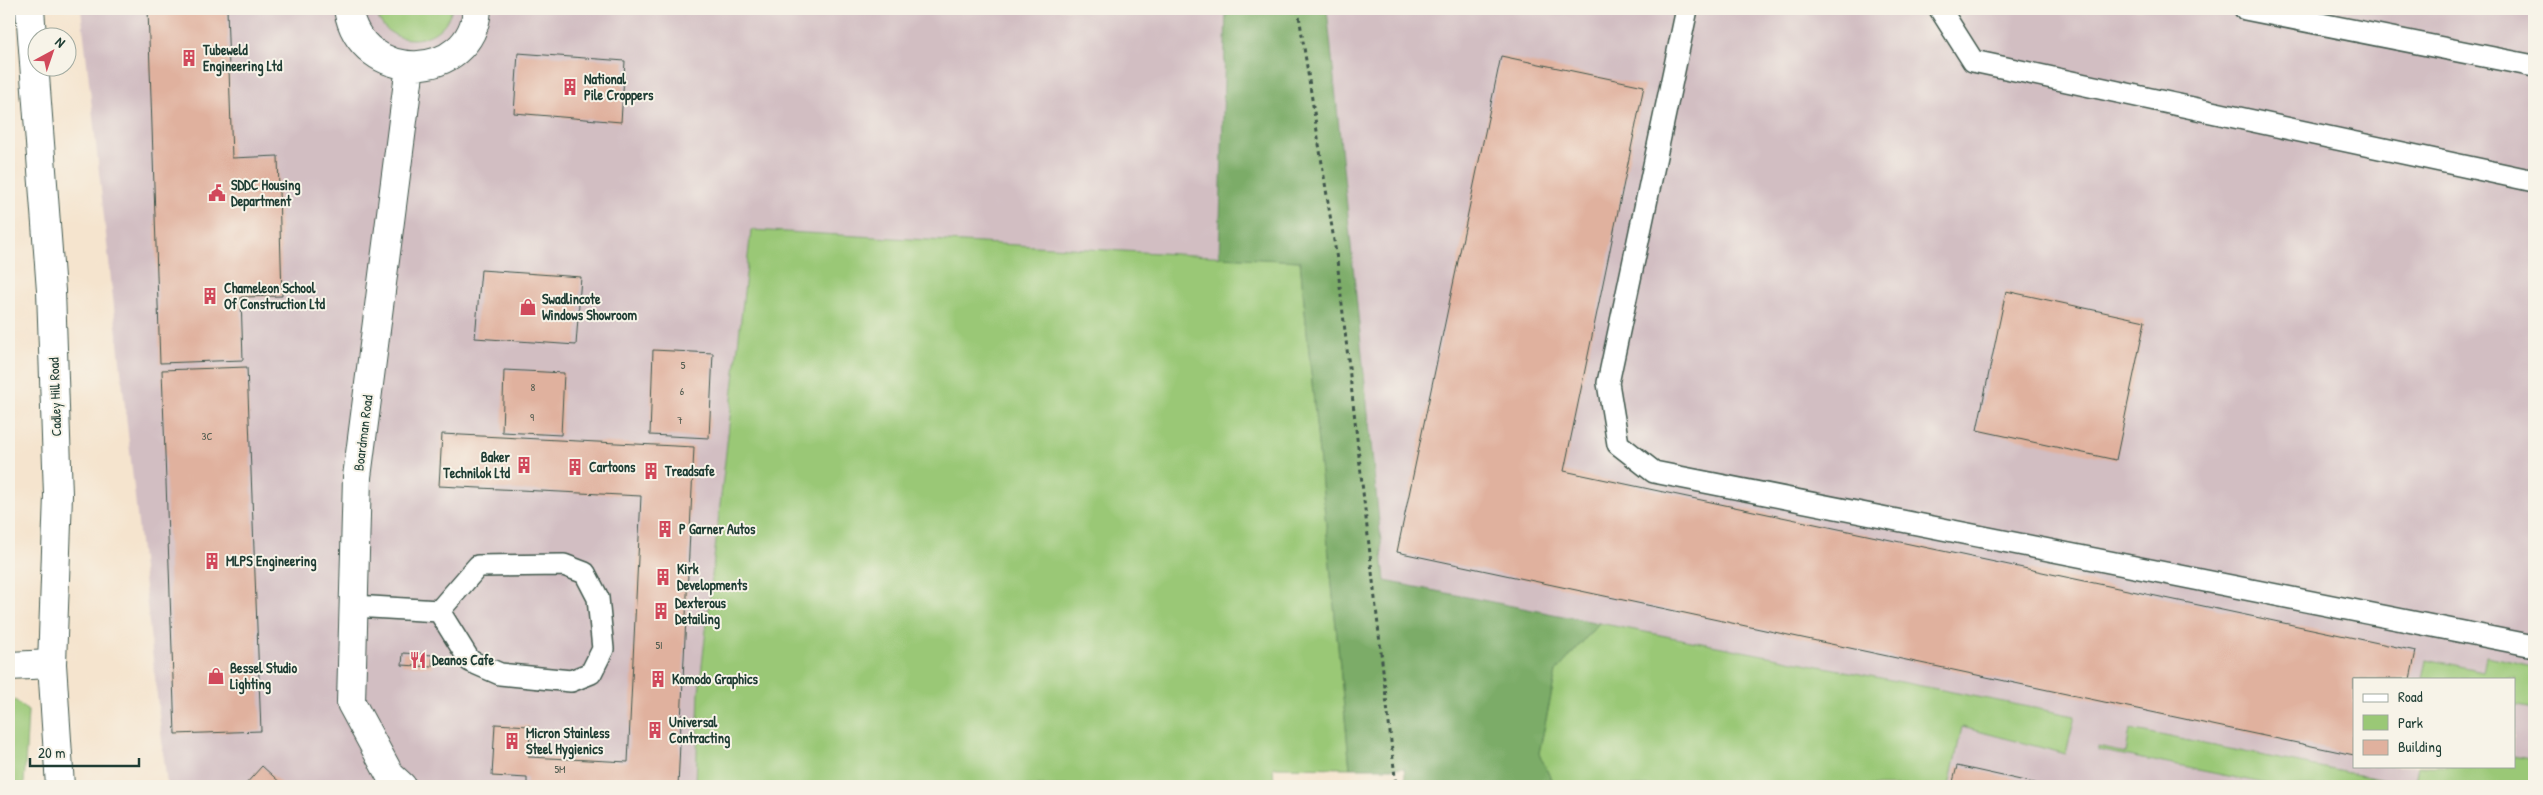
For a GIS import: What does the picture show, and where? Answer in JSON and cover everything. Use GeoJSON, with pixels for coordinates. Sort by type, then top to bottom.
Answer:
{"type":"FeatureCollection","features":[{"type":"Feature","properties":{"kind":"street","name":"Cadley Hill Road"},"geometry":{"type":"LineString","coordinates":[[30,9],[51,292],[58,476],[52,664],[60,786]]}},
{"type":"Feature","properties":{"kind":"street"},"geometry":{"type":"LineString","coordinates":[[348,9],[355,32],[369,49],[388,61],[410,66],[432,63],[452,54],[467,37],[477,17],[477,9]]}},
{"type":"Feature","properties":{"kind":"street","name":"Boardman Road"},"geometry":{"type":"LineString","coordinates":[[402,786],[390,775],[352,703],[358,477],[410,66]]}},
{"type":"Feature","properties":{"kind":"street"},"geometry":{"type":"LineString","coordinates":[[9,666],[52,664]]}},
{"type":"Feature","properties":{"kind":"lane"},"geometry":{"type":"LineString","coordinates":[[1687,9],[1608,383],[1618,444],[1654,472],[2534,646]]}},
{"type":"Feature","properties":{"kind":"lane"},"geometry":{"type":"LineString","coordinates":[[1940,9],[1972,61],[2534,181]]}},
{"type":"Feature","properties":{"kind":"lane"},"geometry":{"type":"LineString","coordinates":[[2245,9],[2534,66]]}},
{"type":"Feature","properties":{"kind":"lane"},"geometry":{"type":"LineString","coordinates":[[564,565],[584,573],[598,598],[603,649],[591,673],[572,681],[500,674],[470,661],[439,611],[478,566],[564,565]]}},
{"type":"Feature","properties":{"kind":"lane"},"geometry":{"type":"LineString","coordinates":[[354,606],[439,611]]}},
{"type":"Feature","properties":{"kind":"path"},"geometry":{"type":"LineString","coordinates":[[1298,9],[1337,260],[1396,786]]}},
{"type":"Feature","properties":{"kind":"shaded area"},"geometry":{"type":"Polygon","coordinates":[[[81,9],[1226,9],[1219,257],[752,230],[699,692],[696,786],[167,786],[81,9]]]}},
{"type":"Feature","properties":{"kind":"shaded area"},"geometry":{"type":"Polygon","coordinates":[[[1327,9],[2534,9],[2534,786],[1406,786],[1327,9]]]}},
{"type":"Feature","properties":{"kind":"green space"},"geometry":{"type":"Polygon","coordinates":[[[375,9],[452,9],[446,22],[437,31],[425,37],[413,39],[401,37],[390,32],[381,22],[375,9]]]}},
{"type":"Feature","properties":{"kind":"green space"},"geometry":{"type":"Polygon","coordinates":[[[1226,9],[1327,9],[1385,581],[1599,623],[1556,672],[1539,753],[1554,786],[1406,786],[1404,768],[1350,768],[1300,261],[1219,257],[1226,9]]]}},
{"type":"Feature","properties":{"kind":"green space"},"geometry":{"type":"Polygon","coordinates":[[[751,230],[1300,261],[1350,768],[1273,767],[1274,786],[696,786],[699,692],[751,230]]]}},
{"type":"Feature","properties":{"kind":"green space"},"geometry":{"type":"Polygon","coordinates":[[[1599,623],[2075,716],[2066,754],[1962,727],[1949,786],[1554,786],[1539,753],[1556,672],[1599,623]]]}},
{"type":"Feature","properties":{"kind":"green space"},"geometry":{"type":"Polygon","coordinates":[[[2486,656],[2534,666],[2534,709],[2516,705],[2516,678],[2423,678],[2427,659],[2483,671],[2486,656]]]}},
{"type":"Feature","properties":{"kind":"green space"},"geometry":{"type":"Polygon","coordinates":[[[9,695],[28,711],[24,786],[9,786],[9,695]]]}},
{"type":"Feature","properties":{"kind":"green space"},"geometry":{"type":"Polygon","coordinates":[[[2130,729],[2414,786],[2278,786],[2098,750],[2098,747],[2126,753],[2130,729]]]}},
{"type":"Feature","properties":{"kind":"green space"},"geometry":{"type":"Polygon","coordinates":[[[2516,756],[2534,760],[2534,786],[2414,786],[2418,768],[2516,768],[2516,756]]]}},
{"type":"Feature","properties":{"kind":"building"},"geometry":{"type":"Polygon","coordinates":[[[148,9],[227,9],[232,158],[278,156],[282,296],[241,297],[243,360],[160,363],[148,9]]]}},
{"type":"Feature","properties":{"kind":"building","name":"National Pile Croppers"},"geometry":{"type":"Polygon","coordinates":[[[518,53],[625,61],[621,122],[514,113],[518,53]]]}},
{"type":"Feature","properties":{"kind":"building"},"geometry":{"type":"Polygon","coordinates":[[[1501,56],[1644,86],[1564,471],[2416,651],[2410,678],[2353,678],[2353,755],[1397,552],[1501,56]]]}},
{"type":"Feature","properties":{"kind":"building","name":"Swadlincote Windows Showroom"},"geometry":{"type":"Polygon","coordinates":[[[481,270],[581,277],[576,345],[475,338],[481,270]]]}},
{"type":"Feature","properties":{"kind":"building"},"geometry":{"type":"Polygon","coordinates":[[[2006,291],[2145,321],[2116,460],[1977,430],[2006,291]]]}},
{"type":"Feature","properties":{"kind":"building"},"geometry":{"type":"Polygon","coordinates":[[[653,350],[713,353],[709,438],[650,435],[653,350]]]}},
{"type":"Feature","properties":{"kind":"building"},"geometry":{"type":"Polygon","coordinates":[[[247,367],[261,731],[175,734],[162,370],[247,367]]]}},
{"type":"Feature","properties":{"kind":"building"},"geometry":{"type":"Polygon","coordinates":[[[504,370],[564,373],[561,435],[502,432],[504,370]]]}},
{"type":"Feature","properties":{"kind":"building"},"geometry":{"type":"Polygon","coordinates":[[[442,434],[694,447],[678,786],[527,786],[527,778],[492,776],[495,724],[530,726],[529,757],[628,762],[641,496],[439,486],[442,434]]]}},
{"type":"Feature","properties":{"kind":"building","name":"Deanos Cafe"},"geometry":{"type":"Polygon","coordinates":[[[403,653],[433,655],[432,667],[402,665],[403,653]]]}},
{"type":"Feature","properties":{"kind":"building"},"geometry":{"type":"Polygon","coordinates":[[[262,766],[284,786],[244,786],[262,766]]]}},
{"type":"Feature","properties":{"kind":"building"},"geometry":{"type":"Polygon","coordinates":[[[1957,766],[2039,784],[2038,786],[1952,786],[1957,766]]]}},
{"type":"Feature","properties":{"kind":"place","name":"Tubeweld Engineering Ltd"},"geometry":{"type":"Point","coordinates":[189,58]}},
{"type":"Feature","properties":{"kind":"place","name":"National Pile Croppers"},"geometry":{"type":"Point","coordinates":[570,87]}},
{"type":"Feature","properties":{"kind":"place","name":"SDDC Housing Department"},"geometry":{"type":"Point","coordinates":[217,193]}},
{"type":"Feature","properties":{"kind":"place","name":"Chameleon School Of Construction Ltd"},"geometry":{"type":"Point","coordinates":[210,296]}},
{"type":"Feature","properties":{"kind":"place","name":"Swadlincote Windows Showroom"},"geometry":{"type":"Point","coordinates":[528,307]}},
{"type":"Feature","properties":{"kind":"place","name":"Baker Technilok Ltd"},"geometry":{"type":"Point","coordinates":[524,465]}},
{"type":"Feature","properties":{"kind":"place","name":"Cartoons"},"geometry":{"type":"Point","coordinates":[575,467]}},
{"type":"Feature","properties":{"kind":"place","name":"Treadsafe"},"geometry":{"type":"Point","coordinates":[651,471]}},
{"type":"Feature","properties":{"kind":"place","name":"P Garner Autos"},"geometry":{"type":"Point","coordinates":[665,529]}},
{"type":"Feature","properties":{"kind":"place","name":"MLPS Engineering"},"geometry":{"type":"Point","coordinates":[212,561]}},
{"type":"Feature","properties":{"kind":"place","name":"Kirk Developments"},"geometry":{"type":"Point","coordinates":[663,577]}},
{"type":"Feature","properties":{"kind":"place","name":"Dexterous Detailing"},"geometry":{"type":"Point","coordinates":[661,611]}},
{"type":"Feature","properties":{"kind":"place","name":"Deanos Cafe"},"geometry":{"type":"Point","coordinates":[418,660]}},
{"type":"Feature","properties":{"kind":"place","name":"Bessel Studio Lighting"},"geometry":{"type":"Point","coordinates":[216,676]}},
{"type":"Feature","properties":{"kind":"place","name":"Komodo Graphics"},"geometry":{"type":"Point","coordinates":[658,679]}},
{"type":"Feature","properties":{"kind":"place","name":"Universal Contracting"},"geometry":{"type":"Point","coordinates":[655,730]}},
{"type":"Feature","properties":{"kind":"place","name":"Micron Stainless Steel Hygienics"},"geometry":{"type":"Point","coordinates":[512,741]}}]}
